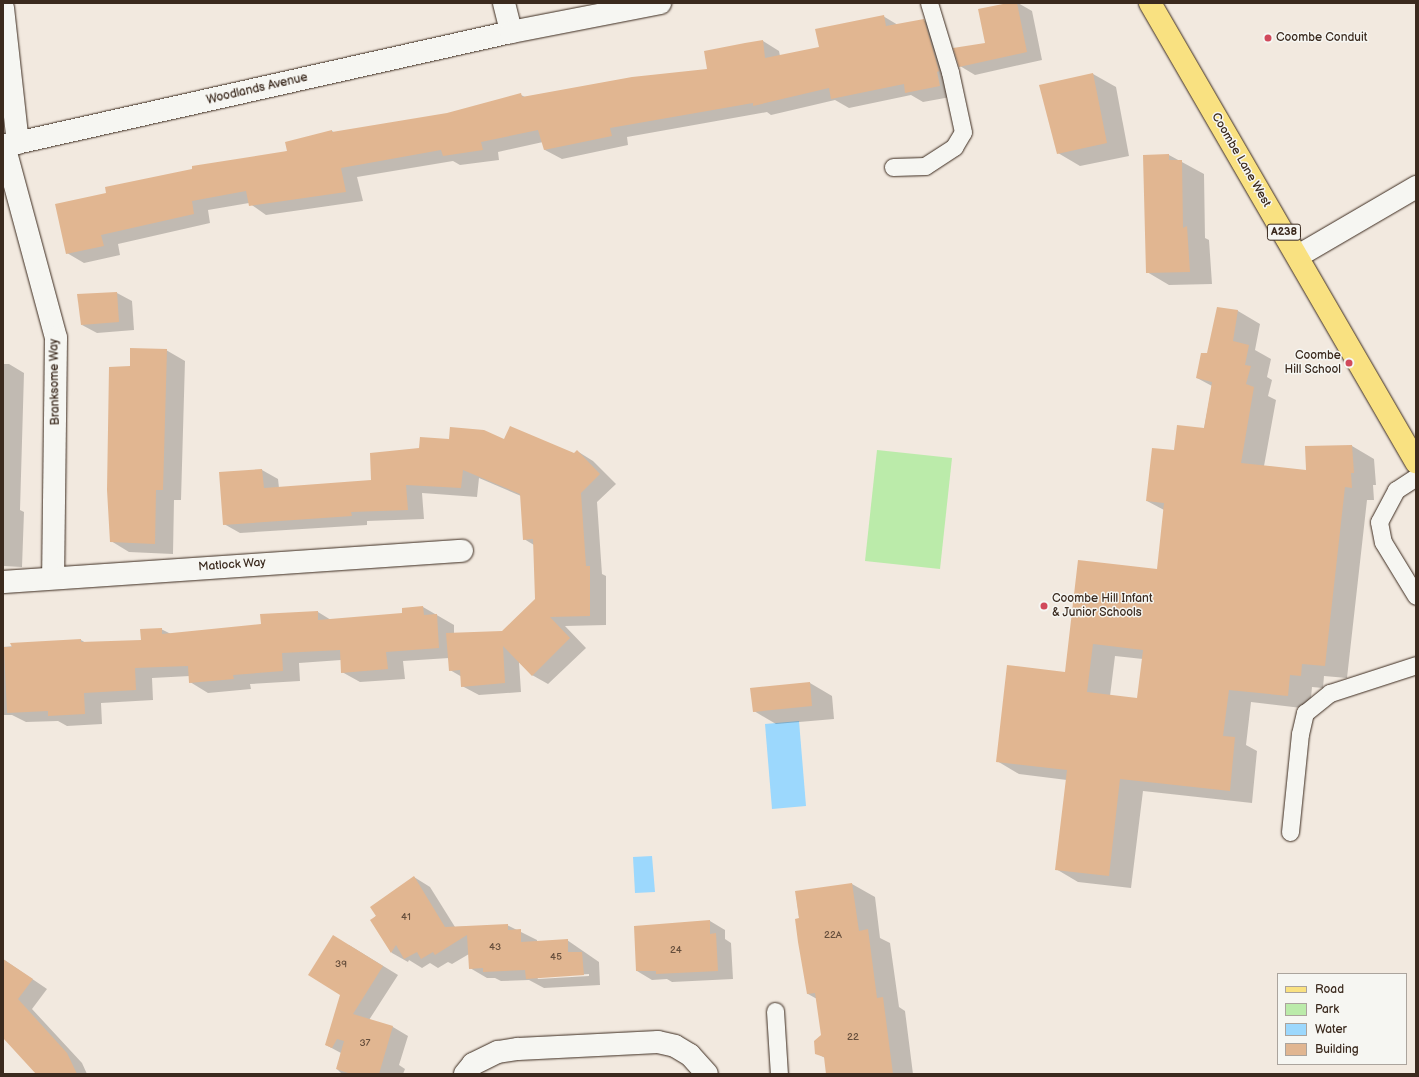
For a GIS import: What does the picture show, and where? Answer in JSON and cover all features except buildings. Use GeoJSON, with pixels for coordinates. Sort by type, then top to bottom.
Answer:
{"type":"FeatureCollection","features":[{"type":"Feature","properties":{"kind":"main road","name":"Coombe Lane West"},"geometry":{"type":"LineString","coordinates":[[1150,3],[1416,462]]}},
{"type":"Feature","properties":{"kind":"street"},"geometry":{"type":"LineString","coordinates":[[504,3],[511,32]]}},
{"type":"Feature","properties":{"kind":"street","name":"Woodlands Avenue"},"geometry":{"type":"LineString","coordinates":[[8,145],[511,32],[656,4]]}},
{"type":"Feature","properties":{"kind":"street","name":"Branksome Way"},"geometry":{"type":"LineString","coordinates":[[3,8],[8,145],[56,338],[53,578]]}},
{"type":"Feature","properties":{"kind":"street"},"geometry":{"type":"LineString","coordinates":[[1298,256],[1416,187]]}},
{"type":"Feature","properties":{"kind":"street","name":"Matlock Way"},"geometry":{"type":"LineString","coordinates":[[3,582],[462,551]]}},
{"type":"Feature","properties":{"kind":"street"},"geometry":{"type":"LineString","coordinates":[[465,1074],[473,1064],[498,1052],[585,1044],[658,1042],[674,1046],[690,1055],[707,1074]]}},
{"type":"Feature","properties":{"kind":"lane"},"geometry":{"type":"LineString","coordinates":[[892,168],[925,166],[954,147],[963,132],[950,72],[929,3]]}},
{"type":"Feature","properties":{"kind":"lane"},"geometry":{"type":"LineString","coordinates":[[1416,477],[1396,490],[1379,522],[1383,542],[1416,596]]}},
{"type":"Feature","properties":{"kind":"lane"},"geometry":{"type":"LineString","coordinates":[[1290,832],[1300,734],[1306,713],[1330,693],[1416,665]]}},
{"type":"Feature","properties":{"kind":"lane"},"geometry":{"type":"LineString","coordinates":[[775,1011],[779,1074]]}},
{"type":"Feature","properties":{"kind":"green space"},"geometry":{"type":"Polygon","coordinates":[[[877,450],[952,458],[940,569],[865,561],[877,450]]]}},
{"type":"Feature","properties":{"kind":"water"},"geometry":{"type":"Polygon","coordinates":[[[799,721],[806,806],[772,809],[765,724],[799,721]]]}},
{"type":"Feature","properties":{"kind":"water"},"geometry":{"type":"Polygon","coordinates":[[[652,856],[655,892],[635,893],[633,857],[652,856]]]}},
{"type":"Feature","properties":{"kind":"place","name":"Coombe Conduit"},"geometry":{"type":"Point","coordinates":[1268,38]}},
{"type":"Feature","properties":{"kind":"place","name":"Coombe Hill School"},"geometry":{"type":"Point","coordinates":[1349,363]}},
{"type":"Feature","properties":{"kind":"place","name":"Coombe Hill Infant & Junior Schools"},"geometry":{"type":"Point","coordinates":[1044,606]}}]}
